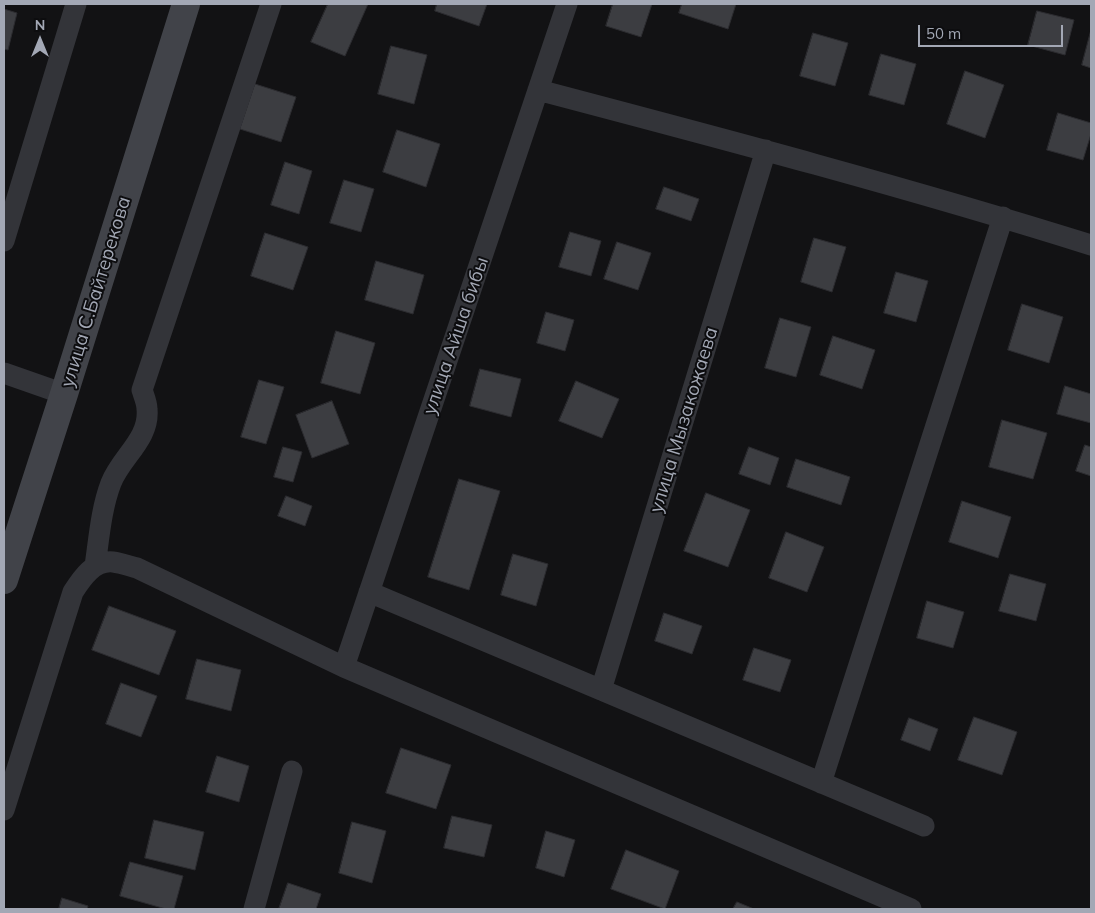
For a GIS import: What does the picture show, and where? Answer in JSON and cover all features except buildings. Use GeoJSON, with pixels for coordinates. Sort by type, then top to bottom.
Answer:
{"type":"FeatureCollection","features":[{"type":"Feature","properties":{"kind":"main road","name":"улица С.Байтерекова"},"geometry":{"type":"LineString","coordinates":[[4,580],[186,4]]}},
{"type":"Feature","properties":{"kind":"street"},"geometry":{"type":"LineString","coordinates":[[4,241],[76,4]]}},
{"type":"Feature","properties":{"kind":"street"},"geometry":{"type":"LineString","coordinates":[[95,566],[102,518],[111,484],[116,472],[140,440],[147,421],[148,407],[142,390],[271,4]]}},
{"type":"Feature","properties":{"kind":"street","name":"улица Айша бибы"},"geometry":{"type":"LineString","coordinates":[[344,667],[568,4]]}},
{"type":"Feature","properties":{"kind":"street"},"geometry":{"type":"LineString","coordinates":[[538,90],[766,150],[1003,217],[1091,245]]}},
{"type":"Feature","properties":{"kind":"street","name":"улица Мызакожаева"},"geometry":{"type":"LineString","coordinates":[[601,690],[766,150]]}},
{"type":"Feature","properties":{"kind":"street"},"geometry":{"type":"LineString","coordinates":[[821,783],[1003,217]]}},
{"type":"Feature","properties":{"kind":"street"},"geometry":{"type":"LineString","coordinates":[[4,373],[64,394]]}},
{"type":"Feature","properties":{"kind":"street"},"geometry":{"type":"LineString","coordinates":[[4,810],[73,592],[82,578],[95,566],[112,562],[137,568],[344,667],[911,909]]}},
{"type":"Feature","properties":{"kind":"street"},"geometry":{"type":"LineString","coordinates":[[370,592],[924,826]]}},
{"type":"Feature","properties":{"kind":"street"},"geometry":{"type":"LineString","coordinates":[[254,909],[292,771]]}}]}
